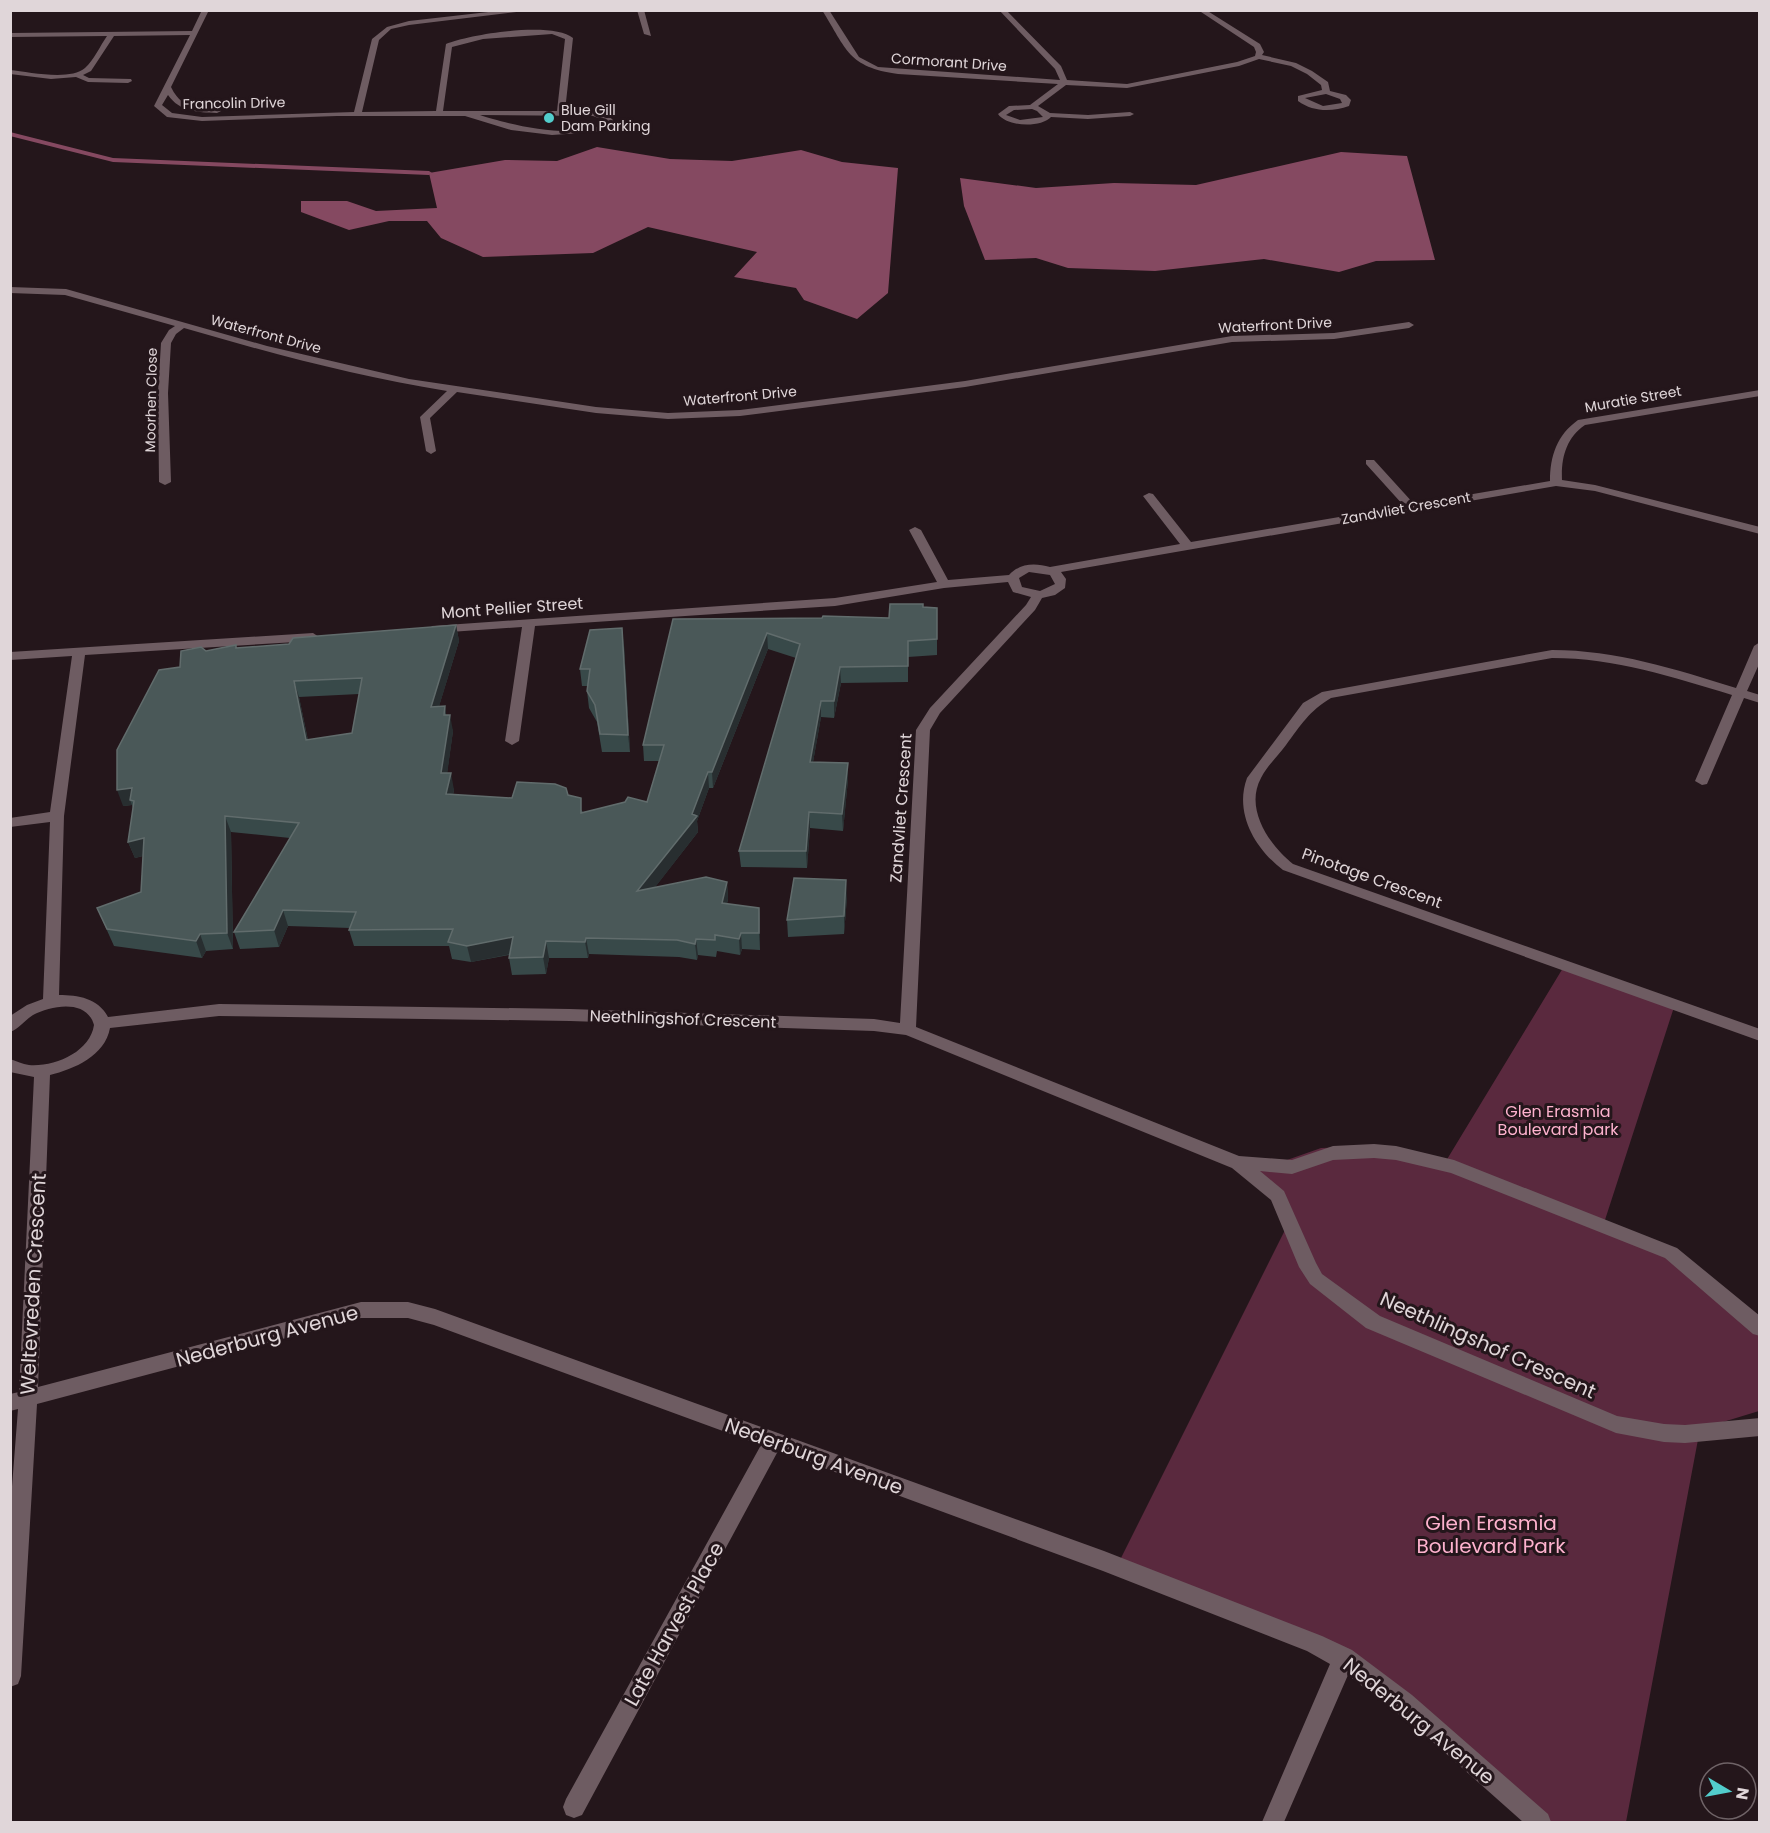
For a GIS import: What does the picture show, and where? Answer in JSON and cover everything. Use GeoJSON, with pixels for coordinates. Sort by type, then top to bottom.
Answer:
{"type":"FeatureCollection","features":[{"type":"Feature","properties":{"kind":"street","name":"Francolin Drive"},"geometry":{"type":"LineString","coordinates":[[206,10],[158,106],[162,111],[178,117],[220,119],[357,114],[439,114],[468,114],[561,114],[602,116],[609,119],[610,124],[596,131],[529,131],[468,114]]}},
{"type":"Feature","properties":{"kind":"street"},"geometry":{"type":"LineString","coordinates":[[357,114],[376,39],[384,32],[409,23],[530,10]]}},
{"type":"Feature","properties":{"kind":"street"},"geometry":{"type":"LineString","coordinates":[[640,10],[648,34]]}},
{"type":"Feature","properties":{"kind":"street","name":"Cormorant Drive"},"geometry":{"type":"LineString","coordinates":[[825,10],[856,58],[876,69],[1063,84],[1134,86],[1239,64],[1258,57]]}},
{"type":"Feature","properties":{"kind":"street"},"geometry":{"type":"LineString","coordinates":[[1002,10],[1058,68],[1064,78],[1063,84],[1032,107]]}},
{"type":"Feature","properties":{"kind":"street"},"geometry":{"type":"LineString","coordinates":[[1201,10],[1257,46],[1260,52],[1258,57],[1287,61],[1304,68],[1325,84],[1326,92]]}},
{"type":"Feature","properties":{"kind":"street"},"geometry":{"type":"LineString","coordinates":[[439,114],[449,46],[472,39],[552,32],[569,38],[561,114]]}},
{"type":"Feature","properties":{"kind":"street"},"geometry":{"type":"LineString","coordinates":[[10,35],[195,33]]}},
{"type":"Feature","properties":{"kind":"street"},"geometry":{"type":"LineString","coordinates":[[10,72],[77,75],[87,69],[112,34]]}},
{"type":"Feature","properties":{"kind":"street"},"geometry":{"type":"LineString","coordinates":[[77,75],[88,80],[128,81]]}},
{"type":"Feature","properties":{"kind":"street","name":"Francolin Drive"},"geometry":{"type":"LineString","coordinates":[[168,87],[175,102],[186,107],[301,115]]}},
{"type":"Feature","properties":{"kind":"street"},"geometry":{"type":"LineString","coordinates":[[1326,92],[1343,97],[1347,100],[1346,104],[1321,108],[1311,106],[1301,99],[1307,93],[1326,92]]}},
{"type":"Feature","properties":{"kind":"street"},"geometry":{"type":"LineString","coordinates":[[1048,115],[1039,121],[1019,122],[1004,117],[1002,114],[1012,108],[1032,107],[1048,115],[1088,117],[1130,114]]}},
{"type":"Feature","properties":{"kind":"street","name":"Waterfront Drive"},"geometry":{"type":"LineString","coordinates":[[10,290],[66,292],[349,370],[454,390],[626,414],[715,415],[965,384],[1232,339],[1317,337],[1409,325]]}},
{"type":"Feature","properties":{"kind":"street","name":"Moorhen Close"},"geometry":{"type":"LineString","coordinates":[[165,482],[163,393],[166,343],[172,332],[182,325]]}},
{"type":"Feature","properties":{"kind":"street"},"geometry":{"type":"LineString","coordinates":[[431,451],[425,417],[454,390]]}},
{"type":"Feature","properties":{"kind":"street","name":"Muratie Street"},"geometry":{"type":"LineString","coordinates":[[1557,483],[1557,461],[1561,446],[1567,434],[1582,422],[1760,393]]}},
{"type":"Feature","properties":{"kind":"street"},"geometry":{"type":"LineString","coordinates":[[1370,462],[1412,507]]}},
{"type":"Feature","properties":{"kind":"street","name":"Zandvliet Crescent"},"geometry":{"type":"LineString","coordinates":[[1013,578],[1019,571],[1028,568],[1050,570],[1557,483],[1583,485],[1760,531]]}},
{"type":"Feature","properties":{"kind":"street"},"geometry":{"type":"LineString","coordinates":[[1149,496],[1188,546]]}},
{"type":"Feature","properties":{"kind":"street"},"geometry":{"type":"LineString","coordinates":[[915,530],[944,584]]}},
{"type":"Feature","properties":{"kind":"street"},"geometry":{"type":"LineString","coordinates":[[1013,578],[1017,589],[1038,595],[1048,594],[1061,585],[1058,574],[1050,570]]}},
{"type":"Feature","properties":{"kind":"street","name":"Mont Pellier Street"},"geometry":{"type":"LineString","coordinates":[[422,630],[835,602],[944,584],[1013,578]]}},
{"type":"Feature","properties":{"kind":"street","name":"Zandvliet Crescent"},"geometry":{"type":"LineString","coordinates":[[908,1030],[923,730],[935,711],[1026,613],[1038,595]]}},
{"type":"Feature","properties":{"kind":"street"},"geometry":{"type":"LineString","coordinates":[[512,741],[529,624]]}},
{"type":"Feature","properties":{"kind":"street"},"geometry":{"type":"LineString","coordinates":[[10,656],[327,636]]}},
{"type":"Feature","properties":{"kind":"street"},"geometry":{"type":"LineString","coordinates":[[1702,781],[1760,646]]}},
{"type":"Feature","properties":{"kind":"street"},"geometry":{"type":"LineString","coordinates":[[51,1002],[57,816],[79,652]]}},
{"type":"Feature","properties":{"kind":"street","name":"Pinotage Crescent"},"geometry":{"type":"LineString","coordinates":[[1760,699],[1612,658],[1569,653],[1552,654],[1327,695],[1308,706],[1254,778],[1248,788],[1247,798],[1248,808],[1268,850],[1275,859],[1294,870],[1760,1035]]}},
{"type":"Feature","properties":{"kind":"street"},"geometry":{"type":"LineString","coordinates":[[10,823],[57,816]]}},
{"type":"Feature","properties":{"kind":"street"},"geometry":{"type":"LineString","coordinates":[[10,1026],[30,1010],[51,1002],[70,1000],[87,1003],[99,1011],[103,1023],[99,1038],[86,1054],[65,1065],[42,1071],[27,1071],[10,1065]]}},
{"type":"Feature","properties":{"kind":"street","name":"Neethlingshof Crescent"},"geometry":{"type":"LineString","coordinates":[[103,1023],[219,1010],[581,1015],[847,1024],[908,1030],[1238,1163],[1278,1196],[1284,1205],[1305,1260],[1316,1279],[1373,1322],[1616,1424],[1664,1433],[1686,1434],[1760,1427]]}},
{"type":"Feature","properties":{"kind":"street","name":"Weltevreden Crescent"},"geometry":{"type":"LineString","coordinates":[[10,1676],[19,1402],[42,1071]]}},
{"type":"Feature","properties":{"kind":"street","name":"Neethlingshof Crescent"},"geometry":{"type":"LineString","coordinates":[[1238,1163],[1292,1167],[1301,1166],[1322,1155],[1345,1152],[1396,1153],[1439,1162],[1678,1256],[1760,1328]]}},
{"type":"Feature","properties":{"kind":"street","name":"Nederburg Avenue"},"geometry":{"type":"LineString","coordinates":[[19,1402],[334,1316],[372,1309],[408,1310],[435,1317],[1104,1561],[1314,1643],[1344,1658],[1415,1713],[1540,1822]]}},
{"type":"Feature","properties":{"kind":"street","name":"Late Harvest Place"},"geometry":{"type":"LineString","coordinates":[[574,1807],[773,1442]]}},
{"type":"Feature","properties":{"kind":"street"},"geometry":{"type":"LineString","coordinates":[[1273,1822],[1344,1658]]}},
{"type":"Feature","properties":{"kind":"green space","name":"Glen Erasmia Boulevard Park"},"geometry":{"type":"Polygon","coordinates":[[[1566,963],[1676,1001],[1604,1223],[1664,1247],[1759,1336],[1759,1411],[1700,1429],[1626,1822],[1528,1822],[1337,1646],[1117,1566],[1285,1230],[1270,1193],[1222,1156],[1287,1160],[1321,1148],[1380,1146],[1446,1161],[1566,963]]]}},
{"type":"Feature","properties":{"kind":"shaded area"},"geometry":{"type":"Polygon","coordinates":[[[597,147],[670,159],[732,161],[801,150],[842,162],[898,168],[888,293],[857,319],[804,300],[796,288],[734,277],[757,252],[648,227],[593,253],[483,257],[441,238],[427,221],[389,221],[349,230],[301,212],[301,201],[347,201],[376,211],[437,208],[429,173],[505,160],[557,161],[597,147]]]}},
{"type":"Feature","properties":{"kind":"shaded area"},"geometry":{"type":"Polygon","coordinates":[[[1341,152],[1407,156],[1435,260],[1376,261],[1339,272],[1264,259],[1155,271],[1068,268],[1036,258],[985,260],[964,206],[960,178],[1036,188],[1114,183],[1196,185],[1341,152]]]}},
{"type":"Feature","properties":{"kind":"building"},"geometry":{"type":"Polygon","coordinates":[[[890,604],[923,604],[923,607],[937,608],[937,639],[908,641],[908,666],[840,667],[834,701],[821,701],[810,762],[848,763],[842,814],[809,812],[806,851],[739,851],[800,644],[767,633],[712,772],[708,772],[692,814],[697,816],[637,891],[706,877],[727,882],[722,903],[759,908],[759,933],[741,933],[739,939],[715,935],[715,940],[696,939],[695,944],[677,940],[586,938],[585,942],[546,941],[543,957],[509,958],[513,937],[467,946],[448,942],[453,929],[349,930],[356,912],[283,910],[274,930],[234,932],[299,823],[225,816],[227,933],[200,934],[196,941],[107,929],[97,908],[141,892],[144,838],[128,842],[134,801],[130,800],[132,788],[117,790],[117,750],[159,670],[180,667],[181,651],[201,647],[206,651],[236,645],[236,648],[289,644],[293,638],[456,625],[431,707],[445,706],[444,715],[450,715],[441,773],[451,773],[446,794],[512,798],[517,782],[555,784],[566,788],[568,795],[581,798],[581,813],[625,802],[628,797],[647,802],[664,745],[643,745],[673,619],[822,618],[823,616],[889,618],[890,604]],[[362,678],[294,681],[306,740],[352,733],[362,678]]]}},
{"type":"Feature","properties":{"kind":"building"},"geometry":{"type":"Polygon","coordinates":[[[622,628],[628,735],[600,734],[595,705],[587,691],[590,669],[580,669],[590,630],[622,628]]]}},
{"type":"Feature","properties":{"kind":"building"},"geometry":{"type":"Polygon","coordinates":[[[794,878],[846,880],[844,916],[787,920],[794,878]]]}},
{"type":"Feature","properties":{"kind":"waterway"},"geometry":{"type":"LineString","coordinates":[[10,134],[113,160],[429,173]]}},
{"type":"Feature","properties":{"kind":"place","name":"Blue Gill Dam Parking"},"geometry":{"type":"Point","coordinates":[549,118]}},
{"type":"Feature","properties":{"kind":"park label","name":"Glen Erasmia Boulevard park"},"geometry":{"type":"Point","coordinates":[1558,1120]}}]}
